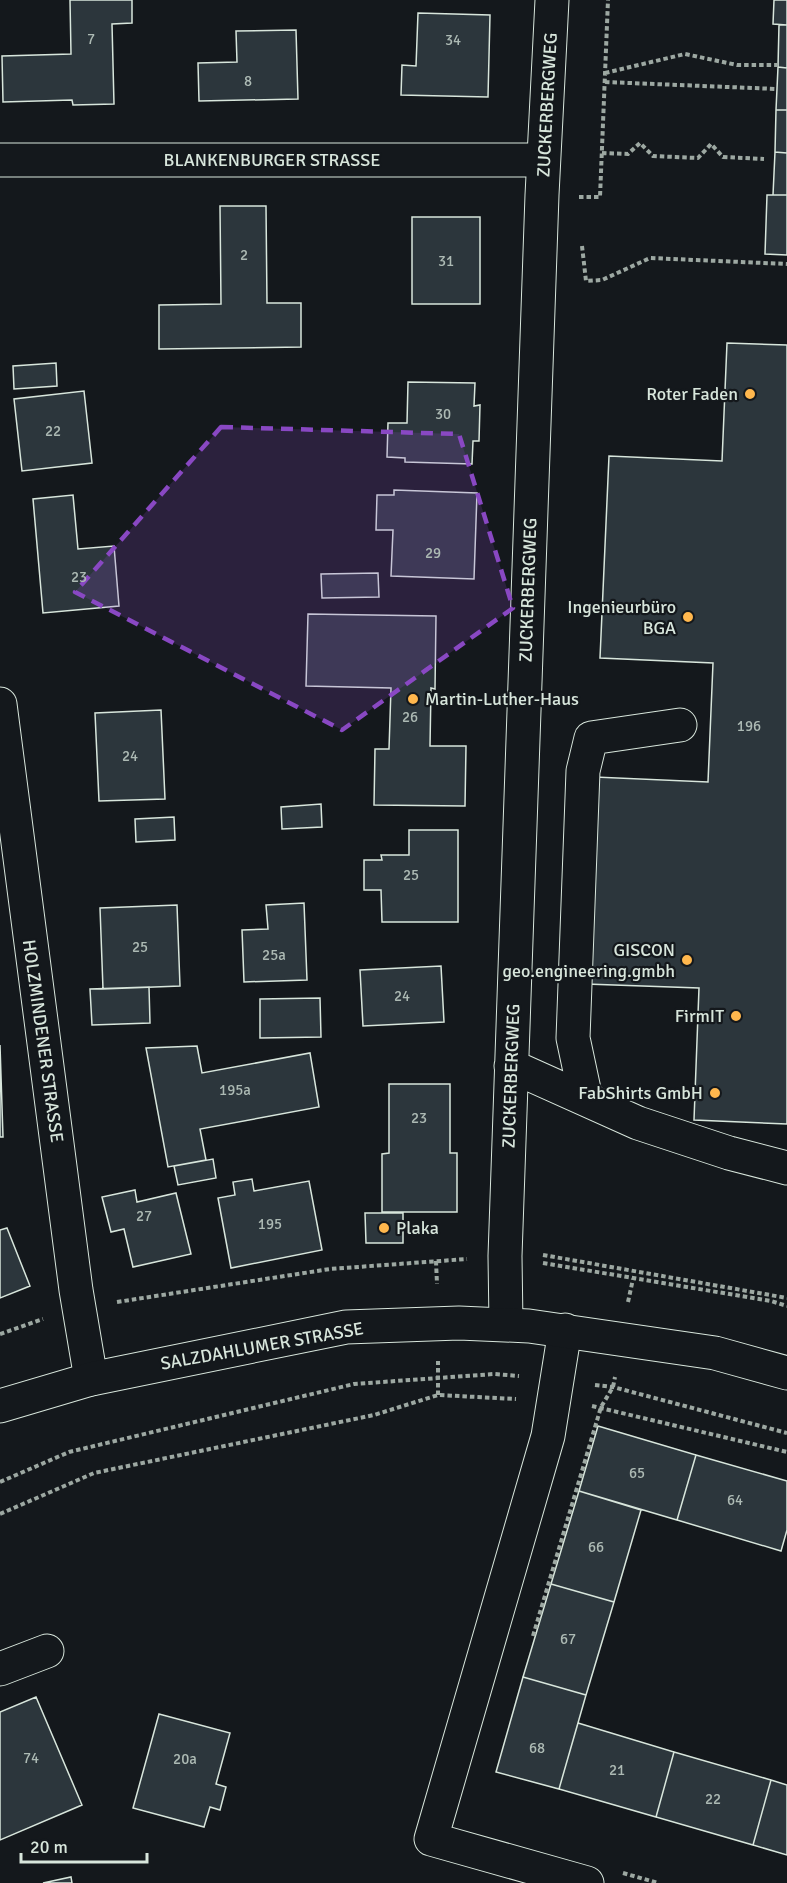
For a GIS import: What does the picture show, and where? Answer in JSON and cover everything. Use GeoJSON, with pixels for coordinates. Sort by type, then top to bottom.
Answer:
{"type":"FeatureCollection","features":[{"type":"Feature","properties":{"kind":"street","name":"ZUCKERBERGWEG"},"geometry":{"type":"LineString","coordinates":[[506,1324],[505,1252],[511,1066],[543,160],[552,0]]}},
{"type":"Feature","properties":{"kind":"street","name":"BLANKENBURGER STRASSE"},"geometry":{"type":"LineString","coordinates":[[0,160],[543,160]]}},
{"type":"Feature","properties":{"kind":"street","name":"HOLZMINDENER STRASSE"},"geometry":{"type":"LineString","coordinates":[[0,704],[79,1306],[91,1379]]}},
{"type":"Feature","properties":{"kind":"street"},"geometry":{"type":"LineString","coordinates":[[586,1099],[573,1038],[583,771],[588,749],[591,738],[680,725]]}},
{"type":"Feature","properties":{"kind":"street"},"geometry":{"type":"LineString","coordinates":[[511,1066],[638,1123],[729,1153],[787,1168]]}},
{"type":"Feature","properties":{"kind":"street","name":"SALZDAHLUMER STRASSE"},"geometry":{"type":"LineString","coordinates":[[0,1406],[91,1379],[345,1327],[459,1323],[506,1324],[565,1330],[715,1353],[787,1373]]}},
{"type":"Feature","properties":{"kind":"street"},"geometry":{"type":"LineString","coordinates":[[565,1330],[548,1436],[431,1839],[600,1876]]}},
{"type":"Feature","properties":{"kind":"street"},"geometry":{"type":"LineString","coordinates":[[0,1670],[48,1651]]}},
{"type":"Feature","properties":{"kind":"path"},"geometry":{"type":"LineString","coordinates":[[542,195],[600,197],[608,0]]}},
{"type":"Feature","properties":{"kind":"path"},"geometry":{"type":"LineString","coordinates":[[605,73],[686,54],[737,65],[778,66]]}},
{"type":"Feature","properties":{"kind":"path"},"geometry":{"type":"LineString","coordinates":[[605,82],[777,89]]}},
{"type":"Feature","properties":{"kind":"path"},"geometry":{"type":"LineString","coordinates":[[602,153],[628,154],[640,143],[653,156],[698,158],[711,144],[723,157],[764,159]]}},
{"type":"Feature","properties":{"kind":"path"},"geometry":{"type":"LineString","coordinates":[[582,246],[586,281],[602,280],[650,258],[787,264]]}},
{"type":"Feature","properties":{"kind":"path"},"geometry":{"type":"LineString","coordinates":[[505,1252],[771,1301],[787,1306]]}},
{"type":"Feature","properties":{"kind":"path"},"geometry":{"type":"LineString","coordinates":[[0,1334],[79,1306],[330,1269],[505,1252],[787,1298]]}},
{"type":"Feature","properties":{"kind":"path"},"geometry":{"type":"LineString","coordinates":[[0,1482],[69,1452],[354,1384],[494,1374],[556,1390],[601,1407],[787,1452]]}},
{"type":"Feature","properties":{"kind":"path"},"geometry":{"type":"LineString","coordinates":[[530,1646],[601,1407],[613,1387]]}},
{"type":"Feature","properties":{"kind":"path"},"geometry":{"type":"LineString","coordinates":[[0,1514],[94,1473],[374,1414],[438,1395],[613,1387],[787,1433]]}},
{"type":"Feature","properties":{"kind":"path"},"geometry":{"type":"LineString","coordinates":[[600,1876],[658,1883]]}},
{"type":"Feature","properties":{"kind":"highlighted area"},"geometry":{"type":"Polygon","coordinates":[[[221,427],[459,434],[513,608],[342,730],[75,592],[221,427]]]}},
{"type":"Feature","properties":{"kind":"building"},"geometry":{"type":"Polygon","coordinates":[[[70,0],[132,0],[132,23],[112,24],[114,104],[73,105],[72,100],[3,102],[2,56],[71,54],[70,0]]]}},
{"type":"Feature","properties":{"kind":"building"},"geometry":{"type":"Polygon","coordinates":[[[774,0],[787,0],[787,25],[773,24],[774,0]]]}},
{"type":"Feature","properties":{"kind":"building"},"geometry":{"type":"Polygon","coordinates":[[[418,13],[490,15],[488,97],[401,95],[402,65],[416,66],[418,13]]]}},
{"type":"Feature","properties":{"kind":"building"},"geometry":{"type":"Polygon","coordinates":[[[779,25],[787,25],[787,68],[778,67],[779,25]]]}},
{"type":"Feature","properties":{"kind":"building"},"geometry":{"type":"Polygon","coordinates":[[[296,30],[298,99],[199,101],[198,63],[237,62],[236,31],[296,30]]]}},
{"type":"Feature","properties":{"kind":"building"},"geometry":{"type":"Polygon","coordinates":[[[778,67],[787,68],[787,110],[776,110],[778,67]]]}},
{"type":"Feature","properties":{"kind":"building"},"geometry":{"type":"Polygon","coordinates":[[[776,110],[787,110],[787,153],[775,152],[776,110]]]}},
{"type":"Feature","properties":{"kind":"building"},"geometry":{"type":"Polygon","coordinates":[[[775,152],[787,153],[787,195],[773,195],[775,152]]]}},
{"type":"Feature","properties":{"kind":"building"},"geometry":{"type":"Polygon","coordinates":[[[767,195],[787,195],[787,255],[765,254],[767,195]]]}},
{"type":"Feature","properties":{"kind":"building"},"geometry":{"type":"Polygon","coordinates":[[[220,206],[266,206],[267,303],[301,303],[301,347],[159,349],[159,305],[221,304],[220,206]]]}},
{"type":"Feature","properties":{"kind":"building"},"geometry":{"type":"Polygon","coordinates":[[[412,217],[480,217],[480,304],[412,304],[412,217]]]}},
{"type":"Feature","properties":{"kind":"building"},"geometry":{"type":"Polygon","coordinates":[[[727,343],[787,345],[787,1124],[694,1120],[699,988],[586,984],[595,777],[708,782],[713,663],[600,658],[609,456],[722,461],[727,343]]]}},
{"type":"Feature","properties":{"kind":"building"},"geometry":{"type":"Polygon","coordinates":[[[56,363],[57,386],[14,389],[13,366],[56,363]]]}},
{"type":"Feature","properties":{"kind":"building"},"geometry":{"type":"Polygon","coordinates":[[[408,382],[475,383],[474,406],[480,405],[479,441],[473,441],[472,464],[405,462],[405,458],[387,457],[388,423],[407,423],[408,382]]]}},
{"type":"Feature","properties":{"kind":"building"},"geometry":{"type":"Polygon","coordinates":[[[84,391],[92,463],[22,471],[14,399],[84,391]]]}},
{"type":"Feature","properties":{"kind":"building"},"geometry":{"type":"Polygon","coordinates":[[[394,490],[477,493],[474,579],[391,576],[393,530],[376,530],[377,495],[394,495],[394,490]]]}},
{"type":"Feature","properties":{"kind":"building"},"geometry":{"type":"Polygon","coordinates":[[[73,495],[78,549],[114,546],[119,606],[43,613],[33,499],[73,495]]]}},
{"type":"Feature","properties":{"kind":"building"},"geometry":{"type":"Polygon","coordinates":[[[378,573],[379,597],[322,598],[321,574],[378,573]]]}},
{"type":"Feature","properties":{"kind":"building"},"geometry":{"type":"Polygon","coordinates":[[[308,614],[436,616],[435,689],[431,688],[430,746],[466,746],[465,806],[374,805],[375,749],[389,749],[391,688],[306,686],[308,614]]]}},
{"type":"Feature","properties":{"kind":"building"},"geometry":{"type":"Polygon","coordinates":[[[161,710],[165,799],[99,801],[95,713],[161,710]]]}},
{"type":"Feature","properties":{"kind":"building"},"geometry":{"type":"Polygon","coordinates":[[[321,804],[322,827],[282,829],[281,807],[321,804]]]}},
{"type":"Feature","properties":{"kind":"building"},"geometry":{"type":"Polygon","coordinates":[[[174,817],[175,840],[136,842],[135,819],[174,817]]]}},
{"type":"Feature","properties":{"kind":"building"},"geometry":{"type":"Polygon","coordinates":[[[409,830],[458,830],[458,922],[382,922],[381,890],[364,890],[364,860],[382,860],[381,855],[409,855],[409,830]]]}},
{"type":"Feature","properties":{"kind":"building"},"geometry":{"type":"Polygon","coordinates":[[[304,903],[307,980],[244,982],[242,930],[268,929],[266,905],[304,903]]]}},
{"type":"Feature","properties":{"kind":"building"},"geometry":{"type":"Polygon","coordinates":[[[177,905],[180,986],[103,989],[100,908],[177,905]]]}},
{"type":"Feature","properties":{"kind":"building"},"geometry":{"type":"Polygon","coordinates":[[[441,966],[444,1022],[363,1026],[360,970],[441,966]]]}},
{"type":"Feature","properties":{"kind":"building"},"geometry":{"type":"Polygon","coordinates":[[[149,987],[150,1023],[92,1025],[90,989],[149,987]]]}},
{"type":"Feature","properties":{"kind":"building"},"geometry":{"type":"Polygon","coordinates":[[[320,998],[321,1037],[260,1038],[260,999],[320,998]]]}},
{"type":"Feature","properties":{"kind":"building"},"geometry":{"type":"Polygon","coordinates":[[[0,1045],[3,1137],[0,1137],[0,1045]]]}},
{"type":"Feature","properties":{"kind":"building"},"geometry":{"type":"Polygon","coordinates":[[[197,1046],[202,1073],[310,1053],[319,1107],[200,1129],[206,1160],[168,1167],[146,1048],[197,1046]]]}},
{"type":"Feature","properties":{"kind":"building"},"geometry":{"type":"Polygon","coordinates":[[[389,1084],[450,1084],[450,1153],[457,1153],[457,1212],[382,1212],[382,1154],[389,1153],[389,1084]]]}},
{"type":"Feature","properties":{"kind":"building"},"geometry":{"type":"Polygon","coordinates":[[[213,1159],[216,1178],[178,1185],[174,1166],[213,1159]]]}},
{"type":"Feature","properties":{"kind":"building"},"geometry":{"type":"Polygon","coordinates":[[[252,1179],[254,1191],[309,1181],[322,1250],[231,1268],[218,1198],[235,1195],[233,1182],[252,1179]]]}},
{"type":"Feature","properties":{"kind":"building"},"geometry":{"type":"Polygon","coordinates":[[[135,1190],[137,1202],[176,1193],[191,1254],[133,1267],[124,1229],[111,1232],[102,1197],[135,1190]]]}},
{"type":"Feature","properties":{"kind":"building","name":"Plaka"},"geometry":{"type":"Polygon","coordinates":[[[365,1213],[403,1213],[403,1243],[366,1243],[365,1213]]]}},
{"type":"Feature","properties":{"kind":"building"},"geometry":{"type":"Polygon","coordinates":[[[7,1228],[30,1286],[0,1298],[0,1230],[7,1228]]]}},
{"type":"Feature","properties":{"kind":"building"},"geometry":{"type":"Polygon","coordinates":[[[598,1426],[696,1455],[677,1520],[579,1491],[598,1426]]]}},
{"type":"Feature","properties":{"kind":"building"},"geometry":{"type":"Polygon","coordinates":[[[696,1455],[787,1481],[787,1530],[781,1551],[677,1520],[696,1455]]]}},
{"type":"Feature","properties":{"kind":"building"},"geometry":{"type":"Polygon","coordinates":[[[579,1491],[641,1510],[614,1602],[551,1584],[579,1491]]]}},
{"type":"Feature","properties":{"kind":"building"},"geometry":{"type":"Polygon","coordinates":[[[551,1584],[614,1602],[586,1695],[523,1677],[551,1584]]]}},
{"type":"Feature","properties":{"kind":"building"},"geometry":{"type":"Polygon","coordinates":[[[523,1677],[586,1695],[559,1789],[496,1772],[523,1677]]]}},
{"type":"Feature","properties":{"kind":"building"},"geometry":{"type":"Polygon","coordinates":[[[36,1697],[82,1805],[0,1840],[0,1712],[36,1697]]]}},
{"type":"Feature","properties":{"kind":"building"},"geometry":{"type":"Polygon","coordinates":[[[159,1714],[230,1733],[216,1784],[226,1787],[220,1810],[210,1807],[204,1827],[133,1808],[159,1714]]]}},
{"type":"Feature","properties":{"kind":"building"},"geometry":{"type":"Polygon","coordinates":[[[578,1723],[674,1752],[656,1817],[559,1789],[578,1723]]]}},
{"type":"Feature","properties":{"kind":"building"},"geometry":{"type":"Polygon","coordinates":[[[674,1752],[771,1780],[753,1845],[656,1817],[674,1752]]]}},
{"type":"Feature","properties":{"kind":"building"},"geometry":{"type":"Polygon","coordinates":[[[771,1780],[787,1785],[787,1855],[753,1845],[771,1780]]]}},
{"type":"Feature","properties":{"kind":"building"},"geometry":{"type":"Polygon","coordinates":[[[71,1877],[72,1883],[43,1883],[71,1877]]]}},
{"type":"Feature","properties":{"kind":"place","name":"Roter Faden"},"geometry":{"type":"Point","coordinates":[750,394]}},
{"type":"Feature","properties":{"kind":"place","name":"Ingenieurbüro BGA"},"geometry":{"type":"Point","coordinates":[688,617]}},
{"type":"Feature","properties":{"kind":"place","name":"Martin-Luther-Haus"},"geometry":{"type":"Point","coordinates":[413,699]}},
{"type":"Feature","properties":{"kind":"place","name":"GISCON geo.engineering.gmbh"},"geometry":{"type":"Point","coordinates":[687,960]}},
{"type":"Feature","properties":{"kind":"place","name":"FirmIT"},"geometry":{"type":"Point","coordinates":[736,1016]}},
{"type":"Feature","properties":{"kind":"place","name":"FabShirts GmbH"},"geometry":{"type":"Point","coordinates":[715,1093]}},
{"type":"Feature","properties":{"kind":"place","name":"Plaka"},"geometry":{"type":"Point","coordinates":[384,1228]}}]}
